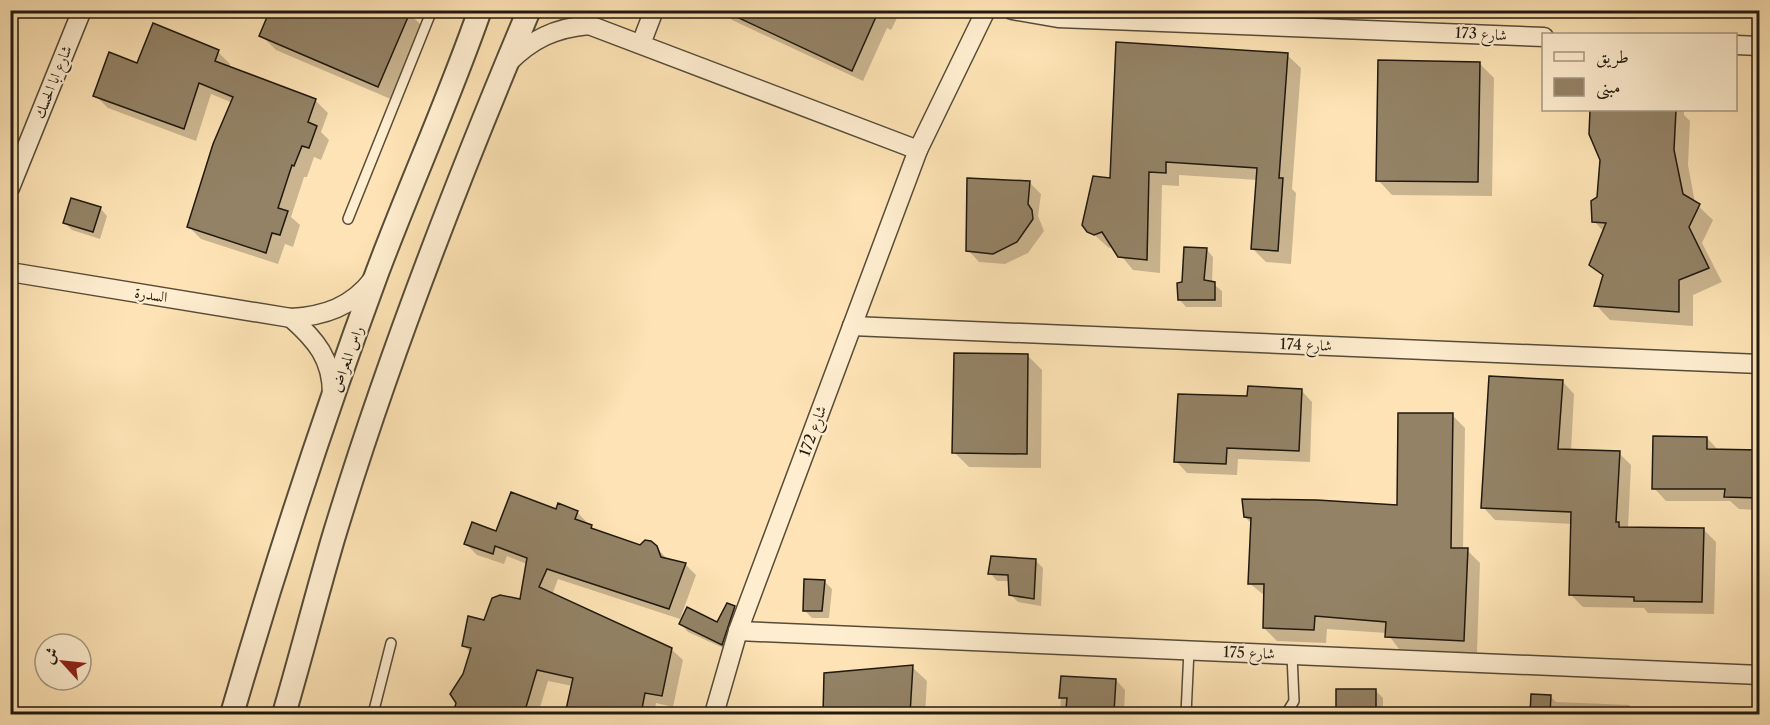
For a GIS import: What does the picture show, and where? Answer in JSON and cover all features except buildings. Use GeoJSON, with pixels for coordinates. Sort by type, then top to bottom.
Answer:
{"type":"FeatureCollection","features":[{"type":"Feature","properties":{"kind":"street","name":"شارع ابا الحسك"},"geometry":{"type":"LineString","coordinates":[[10,188],[82,10]]}},
{"type":"Feature","properties":{"kind":"street","name":"راس المعراض"},"geometry":{"type":"LineString","coordinates":[[232,714],[272,576],[332,400],[377,273],[480,10]]}},
{"type":"Feature","properties":{"kind":"street"},"geometry":{"type":"LineString","coordinates":[[284,714],[333,538],[382,393],[447,211],[529,10]]}},
{"type":"Feature","properties":{"kind":"street"},"geometry":{"type":"LineString","coordinates":[[641,44],[654,10]]}},
{"type":"Feature","properties":{"kind":"street","name":"شارع 172"},"geometry":{"type":"LineString","coordinates":[[714,714],[738,631],[918,150],[986,10]]}},
{"type":"Feature","properties":{"kind":"street","name":"شارع 173"},"geometry":{"type":"LineString","coordinates":[[1012,10],[1058,18],[1348,19],[1542,37]]}},
{"type":"Feature","properties":{"kind":"street"},"geometry":{"type":"LineString","coordinates":[[506,65],[522,49],[542,36],[584,18],[641,44],[918,150]]}},
{"type":"Feature","properties":{"kind":"street"},"geometry":{"type":"LineString","coordinates":[[1737,45],[1760,46]]}},
{"type":"Feature","properties":{"kind":"street","name":"السدرة"},"geometry":{"type":"LineString","coordinates":[[10,272],[291,318],[313,317],[332,312],[358,296],[377,273]]}},
{"type":"Feature","properties":{"kind":"street"},"geometry":{"type":"LineString","coordinates":[[291,318],[310,335],[325,354],[332,376],[332,400]]}},
{"type":"Feature","properties":{"kind":"street","name":"شارع 174"},"geometry":{"type":"LineString","coordinates":[[852,326],[1760,364]]}},
{"type":"Feature","properties":{"kind":"street","name":"شارع 175"},"geometry":{"type":"LineString","coordinates":[[738,631],[1760,675]]}},
{"type":"Feature","properties":{"kind":"lane"},"geometry":{"type":"LineString","coordinates":[[348,219],[432,10]]}},
{"type":"Feature","properties":{"kind":"lane"},"geometry":{"type":"LineString","coordinates":[[373,714],[391,644]]}},
{"type":"Feature","properties":{"kind":"lane"},"geometry":{"type":"LineString","coordinates":[[1190,650],[1186,714],[1208,714]]}},
{"type":"Feature","properties":{"kind":"lane"},"geometry":{"type":"LineString","coordinates":[[1286,714],[1294,701],[1293,655]]}}]}
